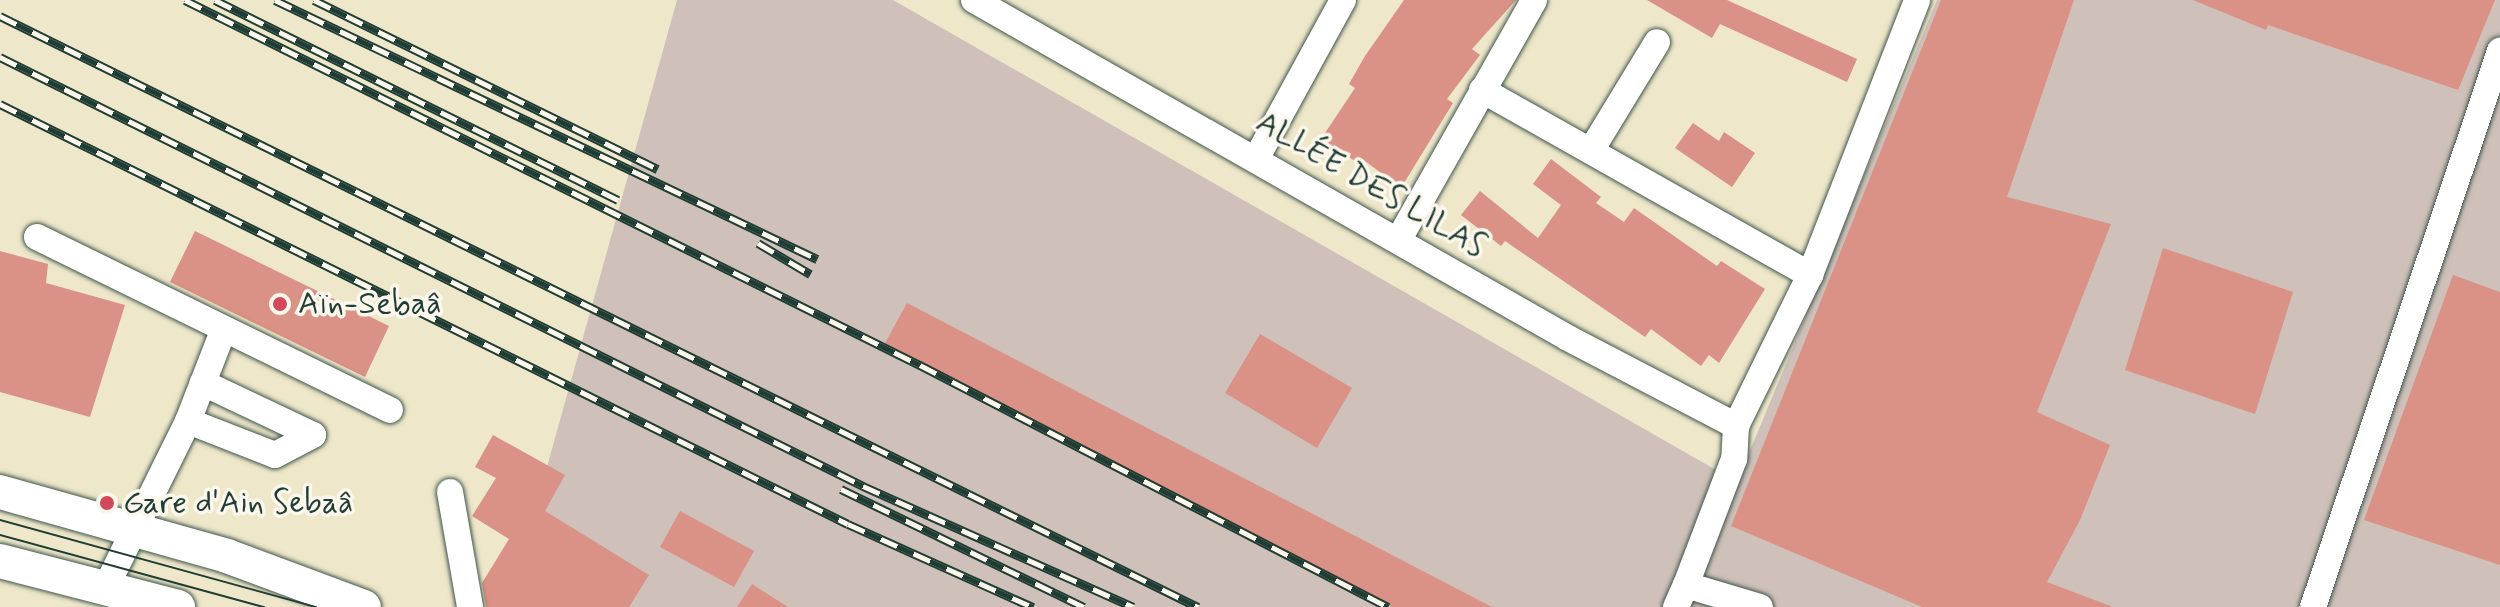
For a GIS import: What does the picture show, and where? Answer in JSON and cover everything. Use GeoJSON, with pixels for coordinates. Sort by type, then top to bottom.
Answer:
{"type":"FeatureCollection","features":[{"type":"Feature","properties":{"kind":"main road"},"geometry":{"type":"LineString","coordinates":[[0,492],[227,556],[364,607]]}},
{"type":"Feature","properties":{"kind":"main road"},"geometry":{"type":"LineString","coordinates":[[1,565],[106,587],[178,607]]}},
{"type":"Feature","properties":{"kind":"street","name":"ALLÉE DES LILAS"},"geometry":{"type":"LineString","coordinates":[[974,0],[1399,239],[1568,338],[1736,426]]}},
{"type":"Feature","properties":{"kind":"street"},"geometry":{"type":"LineString","coordinates":[[1256,159],[1343,0]]}},
{"type":"Feature","properties":{"kind":"street"},"geometry":{"type":"LineString","coordinates":[[1399,239],[1534,0]]}},
{"type":"Feature","properties":{"kind":"street"},"geometry":{"type":"LineString","coordinates":[[1760,607],[1681,596],[1734,459],[1736,426],[1810,275],[1917,0]]}},
{"type":"Feature","properties":{"kind":"street"},"geometry":{"type":"LineString","coordinates":[[1592,149],[1657,42]]}},
{"type":"Feature","properties":{"kind":"street"},"geometry":{"type":"LineString","coordinates":[[2313,607],[2500,51]]}},
{"type":"Feature","properties":{"kind":"street"},"geometry":{"type":"LineString","coordinates":[[1482,90],[1592,149],[1810,275]]}},
{"type":"Feature","properties":{"kind":"street"},"geometry":{"type":"LineString","coordinates":[[37,237],[223,331],[390,410]]}},
{"type":"Feature","properties":{"kind":"street"},"geometry":{"type":"LineString","coordinates":[[106,587],[188,421],[223,331]]}},
{"type":"Feature","properties":{"kind":"street"},"geometry":{"type":"LineString","coordinates":[[188,421],[275,455],[313,435],[203,383]]}},
{"type":"Feature","properties":{"kind":"street"},"geometry":{"type":"LineString","coordinates":[[450,492],[470,607]]}},
{"type":"Feature","properties":{"kind":"shaded area"},"geometry":{"type":"Polygon","coordinates":[[[677,0],[893,0],[1737,482],[1937,0],[2500,0],[2500,607],[508,607],[677,0]]]}},
{"type":"Feature","properties":{"kind":"building"},"geometry":{"type":"Polygon","coordinates":[[[1404,0],[1516,0],[1472,49],[1480,55],[1447,99],[1453,103],[1401,188],[1361,158],[1358,163],[1321,139],[1355,88],[1349,84],[1365,56],[1404,0]]]}},
{"type":"Feature","properties":{"kind":"building"},"geometry":{"type":"Polygon","coordinates":[[[1647,0],[1727,0],[1857,59],[1847,82],[1720,24],[1712,38],[1647,0]]]}},
{"type":"Feature","properties":{"kind":"building"},"geometry":{"type":"Polygon","coordinates":[[[1941,0],[2074,0],[2007,197],[2111,224],[2037,412],[2110,445],[2080,520],[2047,582],[2113,607],[1922,607],[1731,526],[1941,0]]]}},
{"type":"Feature","properties":{"kind":"building"},"geometry":{"type":"Polygon","coordinates":[[[2193,0],[2495,0],[2458,90],[2268,25],[2266,30],[2193,0]]]}},
{"type":"Feature","properties":{"kind":"building"},"geometry":{"type":"Polygon","coordinates":[[[1693,123],[1719,141],[1724,132],[1755,153],[1732,187],[1675,148],[1693,123]]]}},
{"type":"Feature","properties":{"kind":"building"},"geometry":{"type":"Polygon","coordinates":[[[1551,159],[1601,197],[1596,203],[1624,222],[1634,208],[1717,266],[1721,261],[1765,289],[1719,363],[1709,355],[1701,366],[1651,329],[1645,337],[1505,241],[1501,246],[1461,215],[1480,191],[1538,238],[1561,205],[1533,184],[1551,159]]]}},
{"type":"Feature","properties":{"kind":"building"},"geometry":{"type":"Polygon","coordinates":[[[195,231],[389,326],[365,377],[170,282],[195,231]]]}},
{"type":"Feature","properties":{"kind":"building"},"geometry":{"type":"Polygon","coordinates":[[[2163,248],[2293,292],[2255,414],[2125,370],[2163,248]]]}},
{"type":"Feature","properties":{"kind":"building"},"geometry":{"type":"Polygon","coordinates":[[[0,251],[48,264],[46,283],[125,305],[90,417],[0,392],[0,251]]]}},
{"type":"Feature","properties":{"kind":"building"},"geometry":{"type":"Polygon","coordinates":[[[2453,275],[2500,292],[2500,565],[2364,520],[2453,275]]]}},
{"type":"Feature","properties":{"kind":"building"},"geometry":{"type":"Polygon","coordinates":[[[907,303],[1492,607],[1392,607],[884,345],[907,303]]]}},
{"type":"Feature","properties":{"kind":"building"},"geometry":{"type":"Polygon","coordinates":[[[1260,334],[1352,388],[1317,448],[1225,393],[1260,334]]]}},
{"type":"Feature","properties":{"kind":"building"},"geometry":{"type":"Polygon","coordinates":[[[493,435],[565,475],[545,511],[649,575],[629,607],[486,607],[482,583],[509,539],[472,516],[496,478],[475,467],[493,435]]]}},
{"type":"Feature","properties":{"kind":"building"},"geometry":{"type":"Polygon","coordinates":[[[680,511],[754,551],[734,587],[660,547],[680,511]]]}},
{"type":"Feature","properties":{"kind":"building"},"geometry":{"type":"Polygon","coordinates":[[[752,584],[788,607],[737,607],[752,584]]]}},
{"type":"Feature","properties":{"kind":"tram line"},"geometry":{"type":"LineString","coordinates":[[0,520],[316,607]]}},
{"type":"Feature","properties":{"kind":"tram line"},"geometry":{"type":"LineString","coordinates":[[0,535],[264,607]]}},
{"type":"Feature","properties":{"kind":"railway"},"geometry":{"type":"LineString","coordinates":[[185,0],[920,365],[1388,607]]}},
{"type":"Feature","properties":{"kind":"railway"},"geometry":{"type":"LineString","coordinates":[[215,0],[618,200]]}},
{"type":"Feature","properties":{"kind":"railway"},"geometry":{"type":"LineString","coordinates":[[275,0],[817,259]]}},
{"type":"Feature","properties":{"kind":"railway"},"geometry":{"type":"LineString","coordinates":[[314,0],[658,169]]}},
{"type":"Feature","properties":{"kind":"railway"},"geometry":{"type":"LineString","coordinates":[[0,16],[1198,607]]}},
{"type":"Feature","properties":{"kind":"railway"},"geometry":{"type":"LineString","coordinates":[[0,57],[863,486],[1133,607]]}},
{"type":"Feature","properties":{"kind":"railway"},"geometry":{"type":"LineString","coordinates":[[0,104],[848,524],[1033,607]]}},
{"type":"Feature","properties":{"kind":"railway"},"geometry":{"type":"LineString","coordinates":[[758,243],[810,274]]}},
{"type":"Feature","properties":{"kind":"railway"},"geometry":{"type":"LineString","coordinates":[[841,489],[1084,607]]}},
{"type":"Feature","properties":{"kind":"place","name":"Aïn-Sebaâ"},"geometry":{"type":"Point","coordinates":[280,304]}},
{"type":"Feature","properties":{"kind":"place","name":"Gare d'Ain Sebaâ"},"geometry":{"type":"Point","coordinates":[107,503]}}]}
